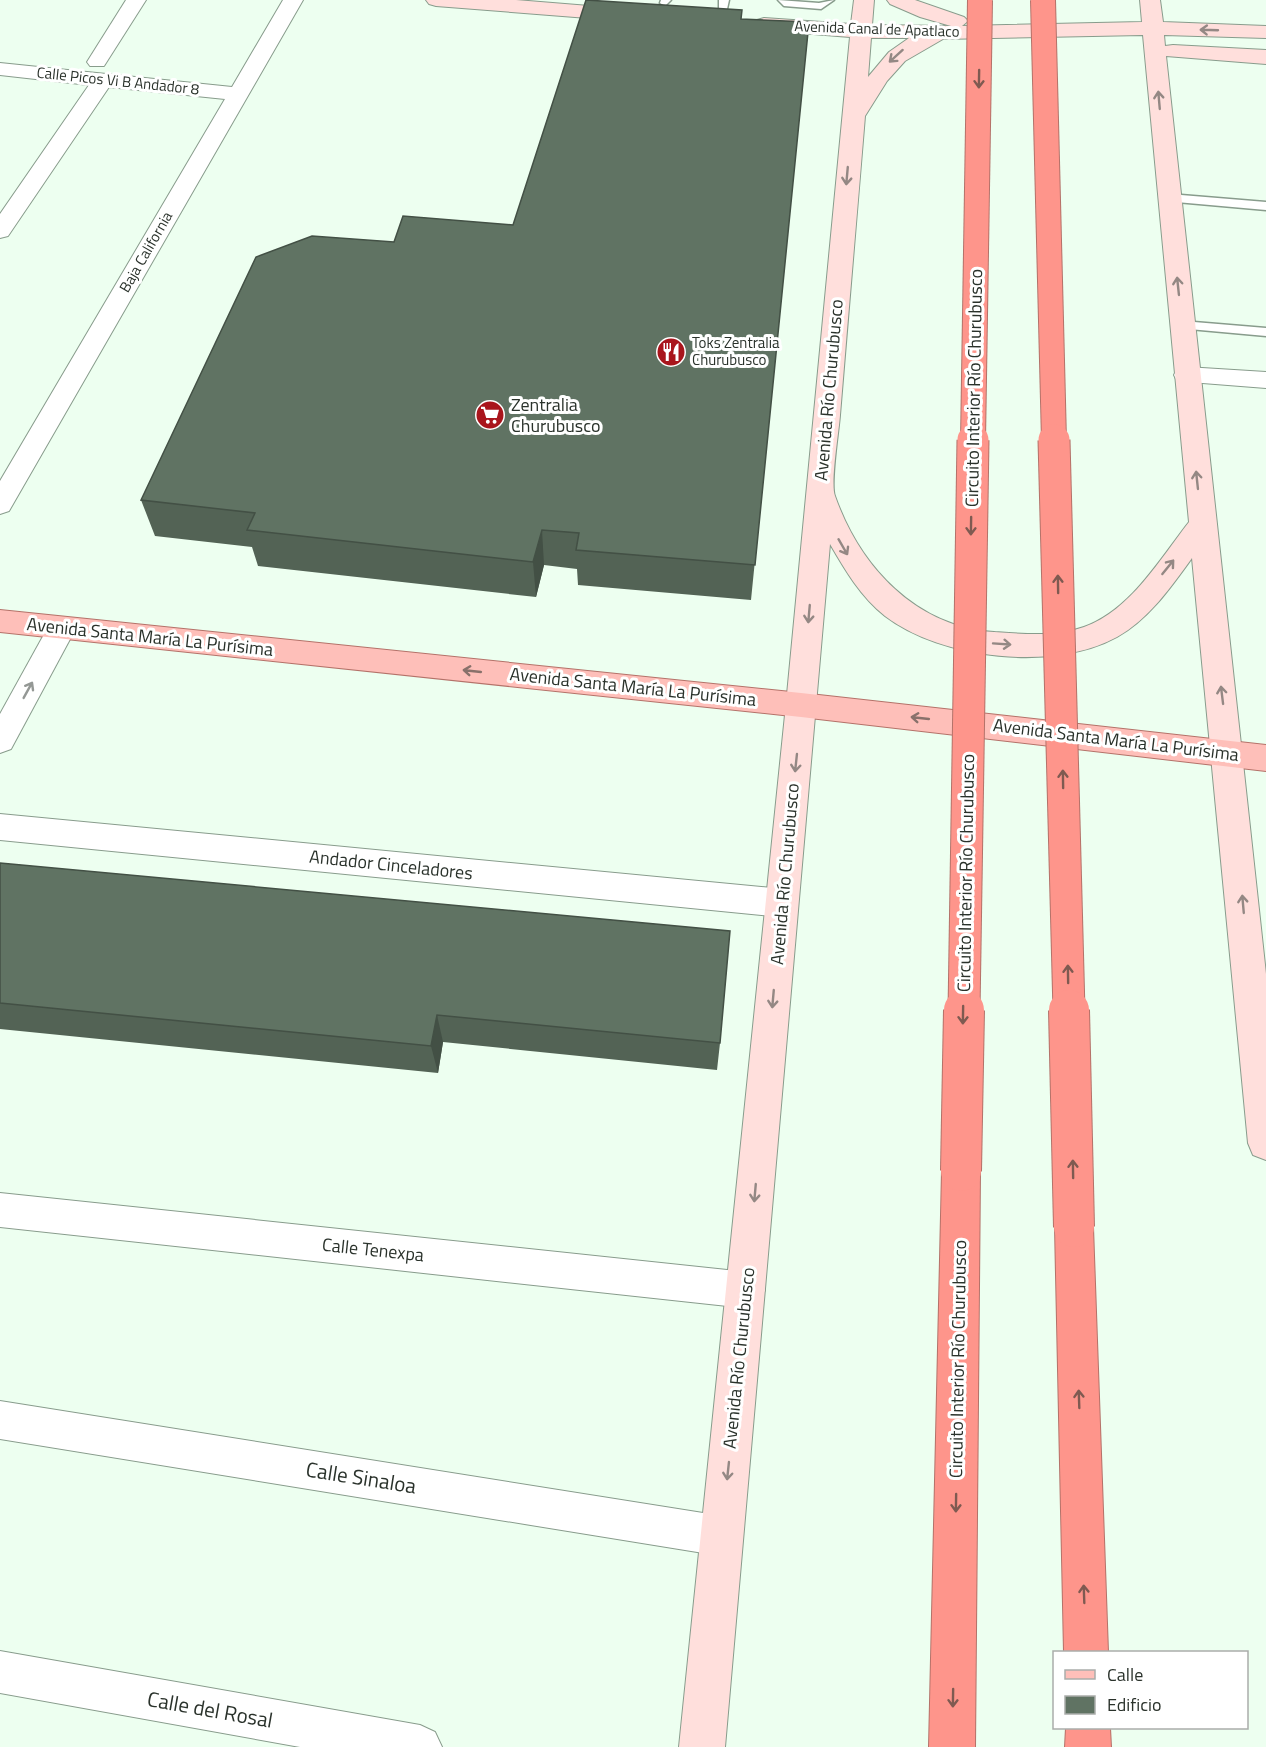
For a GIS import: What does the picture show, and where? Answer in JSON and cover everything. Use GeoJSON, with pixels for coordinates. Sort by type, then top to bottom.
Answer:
{"type":"FeatureCollection","features":[{"type":"Feature","properties":{"kind":"highway","name":"Circuito Interior Río Churubusco"},"geometry":{"type":"LineString","coordinates":[[952,1747],[980,0]]}},
{"type":"Feature","properties":{"kind":"highway"},"geometry":{"type":"LineString","coordinates":[[1043,0],[1086,1651]]}},
{"type":"Feature","properties":{"kind":"highway"},"geometry":{"type":"LineString","coordinates":[[1088,1729],[1089,1747]]}},
{"type":"Feature","properties":{"kind":"main road"},"geometry":{"type":"LineString","coordinates":[[436,0],[668,7]]}},
{"type":"Feature","properties":{"kind":"main road","name":"Avenida Río Churubusco"},"geometry":{"type":"LineString","coordinates":[[702,1747],[801,705],[864,0]]}},
{"type":"Feature","properties":{"kind":"main road"},"geometry":{"type":"LineString","coordinates":[[897,0],[927,13],[969,22],[1152,25],[1202,525],[1228,753],[1256,946],[1266,1143]]}},
{"type":"Feature","properties":{"kind":"main road","name":"Avenida Canal de Apatlaco"},"geometry":{"type":"LineString","coordinates":[[727,14],[860,31],[995,33],[1152,25],[1266,32]]}},
{"type":"Feature","properties":{"kind":"main road","name":"Avenida Canal de Apatlaco"},"geometry":{"type":"LineString","coordinates":[[1152,25],[1266,57]]}},
{"type":"Feature","properties":{"kind":"main road"},"geometry":{"type":"LineString","coordinates":[[853,118],[883,69],[895,56],[918,42],[948,32]]}},
{"type":"Feature","properties":{"kind":"main road"},"geometry":{"type":"LineString","coordinates":[[820,493],[838,539],[850,559],[888,603],[936,630],[990,643],[1057,643],[1077,640],[1105,630],[1137,604],[1202,525]]}},
{"type":"Feature","properties":{"kind":"main road","name":"Avenida Santa María La Purísima"},"geometry":{"type":"LineString","coordinates":[[0,621],[801,705],[1266,758]]}},
{"type":"Feature","properties":{"kind":"street"},"geometry":{"type":"LineString","coordinates":[[0,231],[100,71],[136,0]]}},
{"type":"Feature","properties":{"kind":"street","name":"Baja California"},"geometry":{"type":"LineString","coordinates":[[0,504],[293,0]]}},
{"type":"Feature","properties":{"kind":"street","name":"Calle Picos Vi B Andador 8"},"geometry":{"type":"LineString","coordinates":[[0,69],[100,71],[237,94]]}},
{"type":"Feature","properties":{"kind":"street"},"geometry":{"type":"LineString","coordinates":[[1186,375],[1266,380]]}},
{"type":"Feature","properties":{"kind":"street"},"geometry":{"type":"LineString","coordinates":[[0,741],[62,628]]}},
{"type":"Feature","properties":{"kind":"street","name":"Andador Cinceladores"},"geometry":{"type":"LineString","coordinates":[[0,827],[782,903]]}},
{"type":"Feature","properties":{"kind":"street","name":"Calle Tenexpa"},"geometry":{"type":"LineString","coordinates":[[0,1210],[746,1290]]}},
{"type":"Feature","properties":{"kind":"street","name":"Calle Sinaloa"},"geometry":{"type":"LineString","coordinates":[[0,1420],[722,1536]]}},
{"type":"Feature","properties":{"kind":"street","name":"Calle del Rosal"},"geometry":{"type":"LineString","coordinates":[[0,1672],[420,1747]]}},
{"type":"Feature","properties":{"kind":"lane"},"geometry":{"type":"LineString","coordinates":[[783,0],[784,3],[821,6],[829,0]]}},
{"type":"Feature","properties":{"kind":"lane"},"geometry":{"type":"LineString","coordinates":[[1169,198],[1266,206]]}},
{"type":"Feature","properties":{"kind":"lane"},"geometry":{"type":"LineString","coordinates":[[1182,325],[1266,332]]}},
{"type":"Feature","properties":{"kind":"building","name":"Zentralia Churubusco"},"geometry":{"type":"Polygon","coordinates":[[[586,0],[742,10],[741,19],[809,22],[755,565],[576,550],[579,533],[542,530],[533,562],[247,530],[255,513],[141,500],[256,257],[312,236],[394,242],[403,216],[513,225],[586,0]]]}},
{"type":"Feature","properties":{"kind":"building"},"geometry":{"type":"Polygon","coordinates":[[[0,863],[730,931],[720,1043],[437,1015],[431,1046],[0,1003],[0,863]]]}},
{"type":"Feature","properties":{"kind":"place","name":"Toks Zentralia Churubusco"},"geometry":{"type":"Point","coordinates":[671,352]}},
{"type":"Feature","properties":{"kind":"place","name":"Zentralia Churubusco"},"geometry":{"type":"Point","coordinates":[490,415]}}]}
